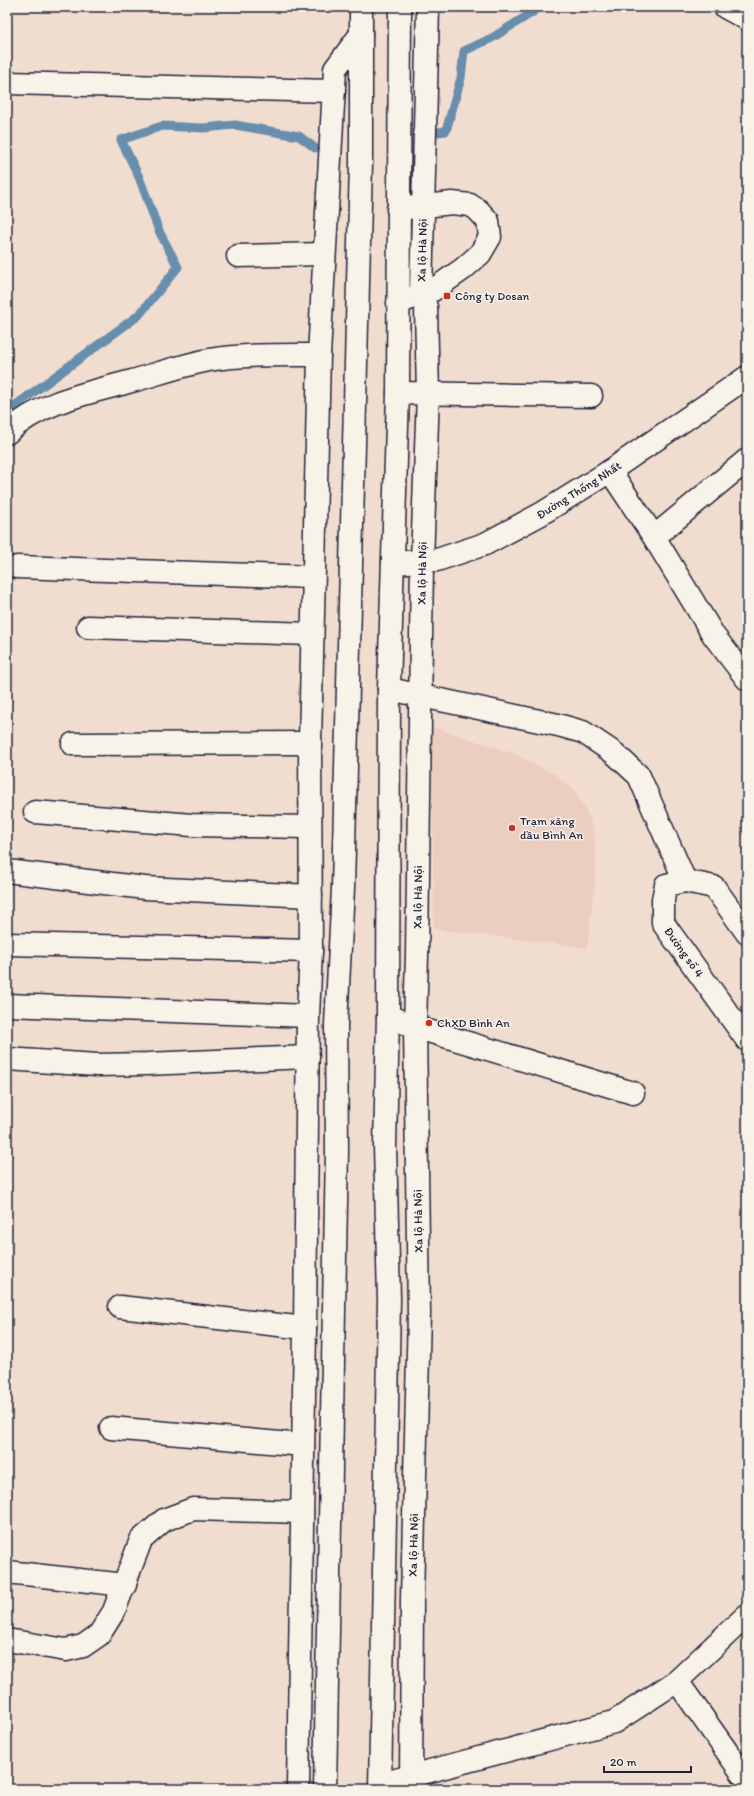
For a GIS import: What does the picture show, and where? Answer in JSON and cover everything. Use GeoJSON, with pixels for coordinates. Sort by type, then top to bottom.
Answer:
{"type":"FeatureCollection","features":[{"type":"Feature","properties":{"kind":"main road"},"geometry":{"type":"LineString","coordinates":[[325,1789],[338,1150],[336,1025],[343,888],[361,162],[361,7]]}},
{"type":"Feature","properties":{"kind":"main road","name":"Xa lộ Hà Nội"},"geometry":{"type":"LineString","coordinates":[[381,1787],[389,1299],[385,1146],[388,1016],[389,689],[398,393],[400,7]]}},
{"type":"Feature","properties":{"kind":"main road","name":"Xa lộ Hà Nội"},"geometry":{"type":"LineString","coordinates":[[411,1783],[412,1599],[419,1313],[415,1027],[418,955],[422,561],[428,394],[426,307],[421,294],[428,7]]}},
{"type":"Feature","properties":{"kind":"main road"},"geometry":{"type":"LineString","coordinates":[[724,7],[747,19]]}},
{"type":"Feature","properties":{"kind":"main road"},"geometry":{"type":"LineString","coordinates":[[298,1789],[308,1016],[311,951],[309,826],[310,743],[319,355],[335,69],[361,34]]}},
{"type":"Feature","properties":{"kind":"main road"},"geometry":{"type":"LineString","coordinates":[[7,84],[334,91]]}},
{"type":"Feature","properties":{"kind":"main road"},"geometry":{"type":"LineString","coordinates":[[398,209],[452,204],[470,205],[478,210],[488,221],[490,237],[480,254],[463,269],[433,290],[398,303]]}},
{"type":"Feature","properties":{"kind":"main road"},"geometry":{"type":"LineString","coordinates":[[238,256],[324,254]]}},
{"type":"Feature","properties":{"kind":"main road"},"geometry":{"type":"LineString","coordinates":[[7,433],[19,422],[43,408],[93,392],[209,360],[252,355],[319,355]]}},
{"type":"Feature","properties":{"kind":"main road","name":"Đường Thống Nhất"},"geometry":{"type":"LineString","coordinates":[[393,563],[436,560],[484,544],[541,514],[610,471],[747,377]]}},
{"type":"Feature","properties":{"kind":"main road"},"geometry":{"type":"LineString","coordinates":[[398,393],[591,396]]}},
{"type":"Feature","properties":{"kind":"main road"},"geometry":{"type":"LineString","coordinates":[[654,537],[747,460]]}},
{"type":"Feature","properties":{"kind":"main road"},"geometry":{"type":"LineString","coordinates":[[610,471],[654,537],[714,636],[747,679]]}},
{"type":"Feature","properties":{"kind":"main road"},"geometry":{"type":"LineString","coordinates":[[17,567],[313,577]]}},
{"type":"Feature","properties":{"kind":"main road"},"geometry":{"type":"LineString","coordinates":[[88,628],[312,634]]}},
{"type":"Feature","properties":{"kind":"main road"},"geometry":{"type":"LineString","coordinates":[[389,689],[558,725],[583,732],[614,753],[639,776],[685,880]]}},
{"type":"Feature","properties":{"kind":"main road"},"geometry":{"type":"LineString","coordinates":[[73,744],[310,743]]}},
{"type":"Feature","properties":{"kind":"main road"},"geometry":{"type":"LineString","coordinates":[[35,812],[192,825],[309,826]]}},
{"type":"Feature","properties":{"kind":"main road"},"geometry":{"type":"LineString","coordinates":[[7,871],[145,888],[311,892],[343,888]]}},
{"type":"Feature","properties":{"kind":"main road","name":"Đường số 4"},"geometry":{"type":"LineString","coordinates":[[747,933],[714,886],[685,880],[666,885],[663,899],[663,922],[747,1040]]}},
{"type":"Feature","properties":{"kind":"main road"},"geometry":{"type":"LineString","coordinates":[[7,944],[311,951]]}},
{"type":"Feature","properties":{"kind":"main road"},"geometry":{"type":"LineString","coordinates":[[7,1005],[308,1016],[336,1025]]}},
{"type":"Feature","properties":{"kind":"main road"},"geometry":{"type":"LineString","coordinates":[[388,1016],[415,1027],[633,1093]]}},
{"type":"Feature","properties":{"kind":"main road"},"geometry":{"type":"LineString","coordinates":[[7,1059],[97,1065],[308,1057]]}},
{"type":"Feature","properties":{"kind":"main road"},"geometry":{"type":"LineString","coordinates":[[120,1307],[305,1328]]}},
{"type":"Feature","properties":{"kind":"main road"},"geometry":{"type":"LineString","coordinates":[[111,1428],[303,1445]]}},
{"type":"Feature","properties":{"kind":"main road"},"geometry":{"type":"LineString","coordinates":[[7,1640],[66,1650],[83,1646],[99,1635],[114,1611],[141,1540],[164,1520],[193,1509],[302,1512]]}},
{"type":"Feature","properties":{"kind":"main road"},"geometry":{"type":"LineString","coordinates":[[7,1572],[125,1585]]}},
{"type":"Feature","properties":{"kind":"main road"},"geometry":{"type":"LineString","coordinates":[[381,1787],[411,1783],[614,1722],[677,1680],[747,1615]]}},
{"type":"Feature","properties":{"kind":"main road"},"geometry":{"type":"LineString","coordinates":[[677,1680],[747,1780]]}},
{"type":"Feature","properties":{"kind":"shaded area","name":"Trạm xăng dầu Bình An"},"geometry":{"type":"Polygon","coordinates":[[[431,726],[515,754],[556,775],[575,791],[589,816],[595,839],[596,873],[587,948],[434,929],[431,726]]]}},
{"type":"Feature","properties":{"kind":"waterway"},"geometry":{"type":"LineString","coordinates":[[438,132],[446,131],[461,78],[464,51],[492,38],[533,12],[535,7]]}},
{"type":"Feature","properties":{"kind":"waterway"},"geometry":{"type":"LineString","coordinates":[[7,415],[12,408],[139,315],[178,267],[159,231],[139,177],[121,140],[162,126],[203,128],[235,125],[299,136],[315,148]]}},
{"type":"Feature","properties":{"kind":"place","name":"Công ty Dosan"},"geometry":{"type":"Point","coordinates":[447,296]}},
{"type":"Feature","properties":{"kind":"place","name":"Trạm xăng dầu Bình An"},"geometry":{"type":"Point","coordinates":[512,828]}},
{"type":"Feature","properties":{"kind":"place","name":"ChXD Bình An"},"geometry":{"type":"Point","coordinates":[429,1023]}}]}
